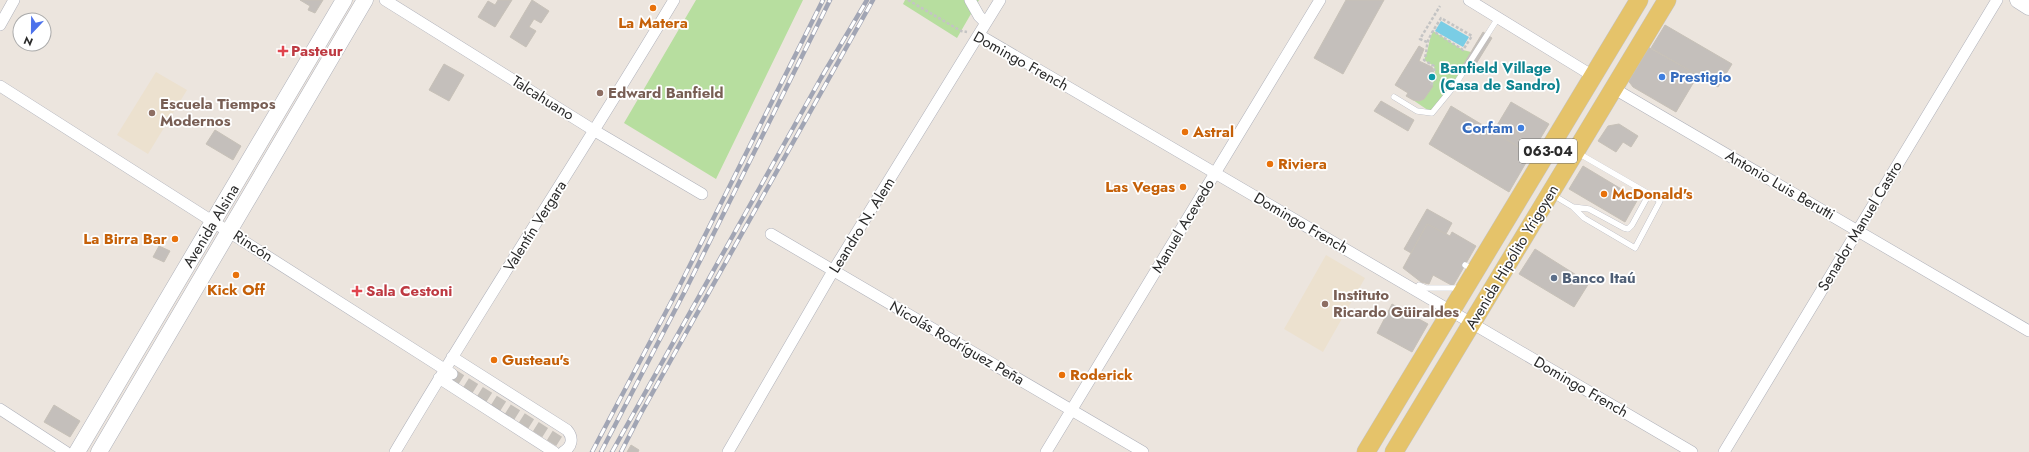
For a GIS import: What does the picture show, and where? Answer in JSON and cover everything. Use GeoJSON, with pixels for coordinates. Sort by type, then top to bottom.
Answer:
{"type":"FeatureCollection","features":[{"type":"Feature","properties":{"kind":"main road","name":"Avenida Alsina"},"geometry":{"type":"LineString","coordinates":[[77,452],[344,0]]}},
{"type":"Feature","properties":{"kind":"main road","name":"Avenida Alsina"},"geometry":{"type":"LineString","coordinates":[[99,452],[365,0]]}},
{"type":"Feature","properties":{"kind":"main road","name":"Avenida Hipólito Yrigoyen"},"geometry":{"type":"LineString","coordinates":[[1366,452],[1466,287],[1471,268],[1593,76],[1639,0]]}},
{"type":"Feature","properties":{"kind":"main road","name":"Avenida Hipólito Yrigoyen"},"geometry":{"type":"LineString","coordinates":[[1394,452],[1473,324],[1667,0]]}},
{"type":"Feature","properties":{"kind":"main road"},"geometry":{"type":"LineString","coordinates":[[2018,0],[2029,7]]}},
{"type":"Feature","properties":{"kind":"street"},"geometry":{"type":"LineString","coordinates":[[0,25],[14,0]]}},
{"type":"Feature","properties":{"kind":"street","name":"Talcahuano"},"geometry":{"type":"LineString","coordinates":[[385,0],[595,131],[702,194]]}},
{"type":"Feature","properties":{"kind":"street","name":"Valentín Vergara"},"geometry":{"type":"LineString","coordinates":[[396,452],[445,373],[452,357],[595,131],[674,0]]}},
{"type":"Feature","properties":{"kind":"street"},"geometry":{"type":"LineString","coordinates":[[970,0],[979,16],[986,23]]}},
{"type":"Feature","properties":{"kind":"street","name":"Leandro N. Alem"},"geometry":{"type":"LineString","coordinates":[[728,452],[833,271],[1000,0]]}},
{"type":"Feature","properties":{"kind":"street","name":"Manuel Acevedo"},"geometry":{"type":"LineString","coordinates":[[1046,452],[1070,410],[1320,0]]}},
{"type":"Feature","properties":{"kind":"street"},"geometry":{"type":"LineString","coordinates":[[1469,0],[1593,76]]}},
{"type":"Feature","properties":{"kind":"street","name":"Senador Manuel Castro"},"geometry":{"type":"LineString","coordinates":[[1724,452],[1997,0]]}},
{"type":"Feature","properties":{"kind":"street","name":"Domingo French"},"geometry":{"type":"LineString","coordinates":[[979,35],[1215,173],[1419,286],[1452,311],[1473,324],[1692,452]]}},
{"type":"Feature","properties":{"kind":"street","name":"Rincón"},"geometry":{"type":"LineString","coordinates":[[0,86],[229,231],[445,373],[554,452]]}},
{"type":"Feature","properties":{"kind":"street","name":"Antonio Luis Berutti"},"geometry":{"type":"LineString","coordinates":[[1614,88],[2029,331]]}},
{"type":"Feature","properties":{"kind":"street","name":"Nicolás Rodríguez Peña"},"geometry":{"type":"LineString","coordinates":[[771,234],[1143,452]]}},
{"type":"Feature","properties":{"kind":"street"},"geometry":{"type":"LineString","coordinates":[[452,357],[567,430],[570,434],[571,442],[568,449],[563,452]]}},
{"type":"Feature","properties":{"kind":"street"},"geometry":{"type":"LineString","coordinates":[[0,409],[66,452]]}},
{"type":"Feature","properties":{"kind":"lane"},"geometry":{"type":"LineString","coordinates":[[1394,97],[1417,111],[1432,114],[1455,86],[1498,18]]}},
{"type":"Feature","properties":{"kind":"lane"},"geometry":{"type":"LineString","coordinates":[[1551,193],[1573,206],[1584,218],[1635,248],[1660,201],[1576,151]]}},
{"type":"Feature","properties":{"kind":"lane"},"geometry":{"type":"LineString","coordinates":[[1573,206],[1589,209],[1628,229],[1649,194]]}},
{"type":"Feature","properties":{"kind":"lane"},"geometry":{"type":"LineString","coordinates":[[1419,286],[1426,288],[1466,287]]}},
{"type":"Feature","properties":{"kind":"path","name":"Domingo French"},"geometry":{"type":"LineString","coordinates":[[908,0],[961,31],[979,35]]}},
{"type":"Feature","properties":{"kind":"path"},"geometry":{"type":"LineString","coordinates":[[1427,42],[1420,39],[1440,6]]}},
{"type":"Feature","properties":{"kind":"path"},"geometry":{"type":"LineString","coordinates":[[1431,85],[1436,74],[1434,66],[1424,60],[1427,53],[1427,42],[1433,31],[1441,18],[1472,36],[1463,50],[1433,31]]}},
{"type":"Feature","properties":{"kind":"shaded area","name":"Escuela Tiempos Modernos"},"geometry":{"type":"Polygon","coordinates":[[[156,72],[187,90],[148,154],[117,135],[156,72]]]}},
{"type":"Feature","properties":{"kind":"shaded area","name":"Instituto Ricardo Güiraldes"},"geometry":{"type":"Polygon","coordinates":[[[1326,255],[1365,278],[1323,352],[1284,329],[1326,255]]]}},
{"type":"Feature","properties":{"kind":"green space"},"geometry":{"type":"Polygon","coordinates":[[[696,0],[803,0],[716,179],[624,123],[696,0]]]}},
{"type":"Feature","properties":{"kind":"green space"},"geometry":{"type":"Polygon","coordinates":[[[905,0],[979,0],[957,38],[903,4],[905,0]]]}},
{"type":"Feature","properties":{"kind":"green space"},"geometry":{"type":"Polygon","coordinates":[[[1433,31],[1463,50],[1471,52],[1462,67],[1455,85],[1432,113],[1413,100],[1419,101],[1434,81],[1434,66],[1424,60],[1433,31]]]}},
{"type":"Feature","properties":{"kind":"water"},"geometry":{"type":"Polygon","coordinates":[[[1441,21],[1469,37],[1463,47],[1435,31],[1441,21]]]}},
{"type":"Feature","properties":{"kind":"building"},"geometry":{"type":"Polygon","coordinates":[[[300,0],[323,0],[315,13],[308,10],[310,6],[300,0]]]}},
{"type":"Feature","properties":{"kind":"building"},"geometry":{"type":"Polygon","coordinates":[[[498,0],[512,0],[495,27],[478,17],[488,1],[495,5],[498,0]]]}},
{"type":"Feature","properties":{"kind":"building"},"geometry":{"type":"Polygon","coordinates":[[[532,0],[549,11],[541,23],[534,19],[529,27],[536,31],[526,47],[510,37],[532,0]]]}},
{"type":"Feature","properties":{"kind":"building"},"geometry":{"type":"Polygon","coordinates":[[[1346,0],[1384,0],[1343,74],[1314,58],[1346,0]]]}},
{"type":"Feature","properties":{"kind":"building"},"geometry":{"type":"Polygon","coordinates":[[[1665,25],[1732,64],[1718,87],[1651,48],[1665,25]]]}},
{"type":"Feature","properties":{"kind":"building"},"geometry":{"type":"Polygon","coordinates":[[[1483,32],[1492,38],[1471,72],[1462,67],[1483,32]]]}},
{"type":"Feature","properties":{"kind":"building"},"geometry":{"type":"Polygon","coordinates":[[[1419,46],[1424,49],[1419,61],[1432,67],[1434,73],[1430,84],[1433,86],[1424,99],[1419,101],[1413,100],[1406,96],[1408,93],[1395,85],[1419,46]]]}},
{"type":"Feature","properties":{"kind":"building","name":"Prestigio"},"geometry":{"type":"Polygon","coordinates":[[[1646,46],[1698,75],[1676,112],[1633,87],[1627,79],[1646,46]]]}},
{"type":"Feature","properties":{"kind":"building"},"geometry":{"type":"Polygon","coordinates":[[[444,64],[464,75],[449,101],[429,90],[444,64]]]}},
{"type":"Feature","properties":{"kind":"building"},"geometry":{"type":"Polygon","coordinates":[[[1381,101],[1414,120],[1408,131],[1374,111],[1381,101]]]}},
{"type":"Feature","properties":{"kind":"building","name":"Corfam"},"geometry":{"type":"Polygon","coordinates":[[[1511,102],[1549,124],[1531,154],[1493,132],[1511,102]]]}},
{"type":"Feature","properties":{"kind":"building"},"geometry":{"type":"Polygon","coordinates":[[[1451,106],[1531,154],[1509,192],[1429,144],[1451,106]]]}},
{"type":"Feature","properties":{"kind":"building"},"geometry":{"type":"Polygon","coordinates":[[[1619,124],[1638,136],[1631,147],[1623,142],[1616,152],[1598,141],[1608,126],[1619,124]]]}},
{"type":"Feature","properties":{"kind":"building"},"geometry":{"type":"Polygon","coordinates":[[[215,130],[241,146],[233,160],[206,144],[215,130]]]}},
{"type":"Feature","properties":{"kind":"building","name":"McDonald's"},"geometry":{"type":"Polygon","coordinates":[[[1583,166],[1638,199],[1625,222],[1569,189],[1583,166]]]}},
{"type":"Feature","properties":{"kind":"building"},"geometry":{"type":"Polygon","coordinates":[[[1427,209],[1452,223],[1446,234],[1427,224],[1411,253],[1404,249],[1427,209]]]}},
{"type":"Feature","properties":{"kind":"building"},"geometry":{"type":"Polygon","coordinates":[[[1427,224],[1450,236],[1452,232],[1476,246],[1453,286],[1433,275],[1429,284],[1421,282],[1403,268],[1427,224]]]}},
{"type":"Feature","properties":{"kind":"building"},"geometry":{"type":"Polygon","coordinates":[[[159,246],[170,251],[164,262],[153,257],[159,246]]]}},
{"type":"Feature","properties":{"kind":"building","name":"Banco Itaú"},"geometry":{"type":"Polygon","coordinates":[[[1535,249],[1589,283],[1574,307],[1519,274],[1535,249]]]}},
{"type":"Feature","properties":{"kind":"building"},"geometry":{"type":"Polygon","coordinates":[[[1392,304],[1428,324],[1412,352],[1377,333],[1392,304]]]}},
{"type":"Feature","properties":{"kind":"building"},"geometry":{"type":"Polygon","coordinates":[[[54,405],[80,421],[70,437],[44,422],[54,405]]]}},
{"type":"Feature","properties":{"kind":"building"},"geometry":{"type":"Polygon","coordinates":[[[631,445],[639,450],[638,452],[627,452],[631,445]]]}},
{"type":"Feature","properties":{"kind":"tunnel"},"geometry":{"type":"LineString","coordinates":[[452,374],[576,452]]}},
{"type":"Feature","properties":{"kind":"railway"},"geometry":{"type":"LineString","coordinates":[[592,452],[678,289],[823,0]]}},
{"type":"Feature","properties":{"kind":"railway"},"geometry":{"type":"LineString","coordinates":[[601,452],[685,291],[830,0]]}},
{"type":"Feature","properties":{"kind":"railway"},"geometry":{"type":"LineString","coordinates":[[612,452],[821,78],[867,0]]}},
{"type":"Feature","properties":{"kind":"railway"},"geometry":{"type":"LineString","coordinates":[[621,452],[640,415],[873,0]]}},
{"type":"Feature","properties":{"kind":"place","name":"La Matera"},"geometry":{"type":"Point","coordinates":[653,8]}},
{"type":"Feature","properties":{"kind":"place","name":"Pasteur"},"geometry":{"type":"Point","coordinates":[283,51]}},
{"type":"Feature","properties":{"kind":"place","name":"Banfield Village (Casa de Sandro)"},"geometry":{"type":"Point","coordinates":[1432,77]}},
{"type":"Feature","properties":{"kind":"place","name":"Prestigio"},"geometry":{"type":"Point","coordinates":[1662,77]}},
{"type":"Feature","properties":{"kind":"place","name":"Edward Banfield"},"geometry":{"type":"Point","coordinates":[600,93]}},
{"type":"Feature","properties":{"kind":"place","name":"Escuela Tiempos Modernos"},"geometry":{"type":"Point","coordinates":[152,113]}},
{"type":"Feature","properties":{"kind":"place","name":"Corfam"},"geometry":{"type":"Point","coordinates":[1521,128]}},
{"type":"Feature","properties":{"kind":"place","name":"Astral"},"geometry":{"type":"Point","coordinates":[1185,132]}},
{"type":"Feature","properties":{"kind":"place","name":"Riviera"},"geometry":{"type":"Point","coordinates":[1270,164]}},
{"type":"Feature","properties":{"kind":"place","name":"Las Vegas"},"geometry":{"type":"Point","coordinates":[1183,187]}},
{"type":"Feature","properties":{"kind":"place","name":"McDonald's"},"geometry":{"type":"Point","coordinates":[1604,194]}},
{"type":"Feature","properties":{"kind":"place","name":"La Birra Bar"},"geometry":{"type":"Point","coordinates":[175,239]}},
{"type":"Feature","properties":{"kind":"place","name":"Kick Off"},"geometry":{"type":"Point","coordinates":[236,275]}},
{"type":"Feature","properties":{"kind":"place","name":"Banco Itaú"},"geometry":{"type":"Point","coordinates":[1554,278]}},
{"type":"Feature","properties":{"kind":"place","name":"Sala Cestoni"},"geometry":{"type":"Point","coordinates":[357,291]}},
{"type":"Feature","properties":{"kind":"place","name":"Instituto Ricardo Güiraldes"},"geometry":{"type":"Point","coordinates":[1325,304]}},
{"type":"Feature","properties":{"kind":"place","name":"Gusteau's"},"geometry":{"type":"Point","coordinates":[494,360]}},
{"type":"Feature","properties":{"kind":"place","name":"Roderick"},"geometry":{"type":"Point","coordinates":[1062,375]}}]}
